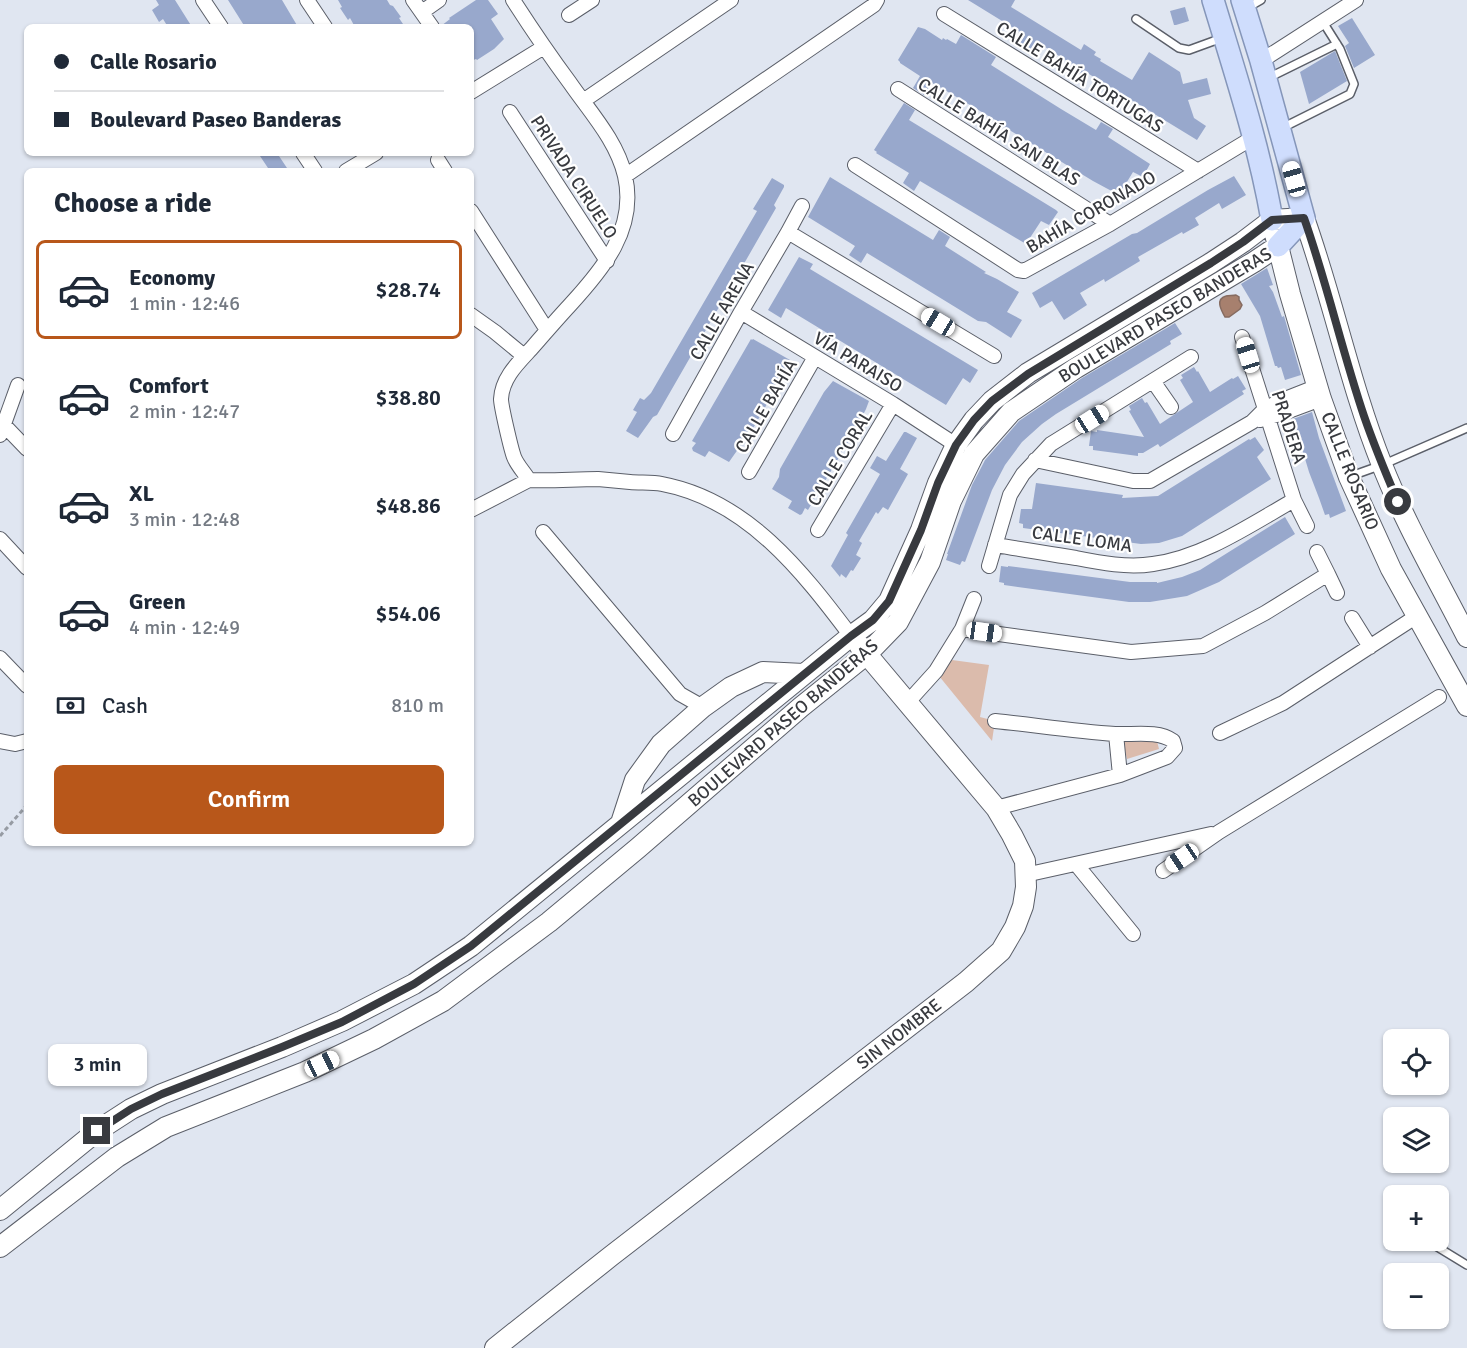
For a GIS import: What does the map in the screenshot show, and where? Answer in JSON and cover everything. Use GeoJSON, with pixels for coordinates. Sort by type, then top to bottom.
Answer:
{"type":"FeatureCollection","features":[{"type":"Feature","properties":{"kind":"main road"},"geometry":{"type":"LineString","coordinates":[[1213,0],[1254,137],[1272,220]]}},
{"type":"Feature","properties":{"kind":"main road"},"geometry":{"type":"LineString","coordinates":[[1249,3],[1264,70],[1304,218]]}},
{"type":"Feature","properties":{"kind":"main road","name":"BOULEVARD PASEO BANDERAS"},"geometry":{"type":"LineString","coordinates":[[0,1210],[97,1131],[131,1109],[162,1094],[342,1022],[414,984],[471,946],[873,620],[889,601],[956,445],[974,420],[992,401],[1028,374],[1211,263],[1272,220],[1304,218]]}},
{"type":"Feature","properties":{"kind":"main road","name":"BOULEVARD PASEO BANDERAS"},"geometry":{"type":"LineString","coordinates":[[0,1247],[117,1157],[166,1127],[305,1072],[374,1039],[443,1001],[567,907],[801,707],[867,654],[897,622],[930,561],[951,501],[974,454],[1011,412],[1076,368],[1254,262],[1278,246],[1304,218]]}},
{"type":"Feature","properties":{"kind":"main road","name":"CALLE ROSARIO"},"geometry":{"type":"LineString","coordinates":[[1304,218],[1364,414],[1382,465],[1406,520],[1467,637]]}},
{"type":"Feature","properties":{"kind":"main road","name":"CALLE ROSARIO"},"geometry":{"type":"LineString","coordinates":[[1272,220],[1290,294],[1319,393],[1349,477],[1391,569],[1467,706]]}},
{"type":"Feature","properties":{"kind":"main road","name":"SIN NOMBRE"},"geometry":{"type":"LineString","coordinates":[[495,1348],[966,982],[1001,951],[1015,927],[1023,906],[1026,887],[1025,861],[1012,835],[996,808],[851,636]]}},
{"type":"Feature","properties":{"kind":"main road"},"geometry":{"type":"LineString","coordinates":[[621,823],[635,780],[661,744],[703,707],[731,687],[763,672],[804,674]]}},
{"type":"Feature","properties":{"kind":"street"},"geometry":{"type":"LineString","coordinates":[[203,0],[219,24]]}},
{"type":"Feature","properties":{"kind":"street"},"geometry":{"type":"LineString","coordinates":[[307,0],[323,24]]}},
{"type":"Feature","properties":{"kind":"street"},"geometry":{"type":"LineString","coordinates":[[413,0],[430,24]]}},
{"type":"Feature","properties":{"kind":"street"},"geometry":{"type":"LineString","coordinates":[[422,12],[439,0]]}},
{"type":"Feature","properties":{"kind":"street"},"geometry":{"type":"LineString","coordinates":[[513,0],[618,154],[625,176],[627,206],[618,241],[607,261],[514,366],[505,382],[501,400],[514,457],[529,480]]}},
{"type":"Feature","properties":{"kind":"street"},"geometry":{"type":"LineString","coordinates":[[569,15],[592,0]]}},
{"type":"Feature","properties":{"kind":"street"},"geometry":{"type":"LineString","coordinates":[[583,101],[731,0]]}},
{"type":"Feature","properties":{"kind":"street"},"geometry":{"type":"LineString","coordinates":[[625,176],[864,12],[877,0]]}},
{"type":"Feature","properties":{"kind":"street"},"geometry":{"type":"LineString","coordinates":[[1264,70],[1323,22],[1356,0]]}},
{"type":"Feature","properties":{"kind":"street","name":"CALLE BAHÍA TORTUGAS"},"geometry":{"type":"LineString","coordinates":[[944,14],[1198,171]]}},
{"type":"Feature","properties":{"kind":"street"},"geometry":{"type":"LineString","coordinates":[[474,87],[544,47]]}},
{"type":"Feature","properties":{"kind":"street","name":"CALLE BAHÍA SAN BLAS"},"geometry":{"type":"LineString","coordinates":[[898,89],[1110,224]]}},
{"type":"Feature","properties":{"kind":"street","name":"PRIVADA CIRUELO"},"geometry":{"type":"LineString","coordinates":[[510,112],[607,261]]}},
{"type":"Feature","properties":{"kind":"street","name":"BAHÍA CORONADO"},"geometry":{"type":"LineString","coordinates":[[855,165],[1024,271],[1110,224],[1254,137]]}},
{"type":"Feature","properties":{"kind":"street"},"geometry":{"type":"LineString","coordinates":[[351,168],[371,156]]}},
{"type":"Feature","properties":{"kind":"street","name":"CALLE ARENA"},"geometry":{"type":"LineString","coordinates":[[673,434],[802,206]]}},
{"type":"Feature","properties":{"kind":"street"},"geometry":{"type":"LineString","coordinates":[[474,216],[547,330]]}},
{"type":"Feature","properties":{"kind":"street"},"geometry":{"type":"LineString","coordinates":[[788,232],[994,356]]}},
{"type":"Feature","properties":{"kind":"street","name":"VÍA PARAISO"},"geometry":{"type":"LineString","coordinates":[[741,312],[956,445]]}},
{"type":"Feature","properties":{"kind":"street"},"geometry":{"type":"LineString","coordinates":[[474,317],[524,356]]}},
{"type":"Feature","properties":{"kind":"street","name":"PRADERA"},"geometry":{"type":"LineString","coordinates":[[1242,337],[1294,500],[1307,526]]}},
{"type":"Feature","properties":{"kind":"street","name":"CALLE BAHÍA"},"geometry":{"type":"LineString","coordinates":[[749,472],[815,357]]}},
{"type":"Feature","properties":{"kind":"street"},"geometry":{"type":"LineString","coordinates":[[988,566],[1010,495],[1035,460],[1051,444],[1191,357]]}},
{"type":"Feature","properties":{"kind":"street"},"geometry":{"type":"LineString","coordinates":[[1153,381],[1171,407]]}},
{"type":"Feature","properties":{"kind":"street"},"geometry":{"type":"LineString","coordinates":[[18,385],[2,430],[24,446]]}},
{"type":"Feature","properties":{"kind":"street"},"geometry":{"type":"LineString","coordinates":[[1035,460],[1133,481],[1150,481],[1266,414],[1280,401],[1319,393]]}},
{"type":"Feature","properties":{"kind":"street","name":"CALLE CORAL"},"geometry":{"type":"LineString","coordinates":[[818,530],[893,404]]}},
{"type":"Feature","properties":{"kind":"street"},"geometry":{"type":"LineString","coordinates":[[474,508],[529,480],[598,479],[661,483],[702,495],[755,528],[778,548],[803,574],[851,636]]}},
{"type":"Feature","properties":{"kind":"street","name":"CALLE LOMA"},"geometry":{"type":"LineString","coordinates":[[994,544],[1096,562],[1125,565],[1152,564],[1203,549],[1294,500]]}},
{"type":"Feature","properties":{"kind":"street"},"geometry":{"type":"LineString","coordinates":[[543,532],[680,694],[703,707]]}},
{"type":"Feature","properties":{"kind":"street"},"geometry":{"type":"LineString","coordinates":[[0,539],[24,565]]}},
{"type":"Feature","properties":{"kind":"street"},"geometry":{"type":"LineString","coordinates":[[1317,552],[1338,593]]}},
{"type":"Feature","properties":{"kind":"street"},"geometry":{"type":"LineString","coordinates":[[963,629],[1131,652],[1203,646],[1265,614],[1328,574]]}},
{"type":"Feature","properties":{"kind":"street"},"geometry":{"type":"LineString","coordinates":[[908,702],[936,671],[963,629],[974,599]]}},
{"type":"Feature","properties":{"kind":"street"},"geometry":{"type":"LineString","coordinates":[[1220,733],[1283,703],[1417,616]]}},
{"type":"Feature","properties":{"kind":"street"},"geometry":{"type":"LineString","coordinates":[[1352,618],[1370,647]]}},
{"type":"Feature","properties":{"kind":"street"},"geometry":{"type":"LineString","coordinates":[[0,658],[24,683]]}},
{"type":"Feature","properties":{"kind":"street"},"geometry":{"type":"LineString","coordinates":[[680,694],[684,724]]}},
{"type":"Feature","properties":{"kind":"street"},"geometry":{"type":"LineString","coordinates":[[1163,871],[1219,832],[1439,698]]}},
{"type":"Feature","properties":{"kind":"street"},"geometry":{"type":"LineString","coordinates":[[994,721],[1116,734],[1167,736],[1173,741],[1175,748],[1167,757],[1120,776],[996,808]]}},
{"type":"Feature","properties":{"kind":"street"},"geometry":{"type":"LineString","coordinates":[[1116,734],[1120,776]]}},
{"type":"Feature","properties":{"kind":"street"},"geometry":{"type":"LineString","coordinates":[[0,741],[15,744],[24,742]]}},
{"type":"Feature","properties":{"kind":"street"},"geometry":{"type":"LineString","coordinates":[[1025,875],[1219,832]]}},
{"type":"Feature","properties":{"kind":"street"},"geometry":{"type":"LineString","coordinates":[[1076,864],[1132,934]]}},
{"type":"Feature","properties":{"kind":"lane"},"geometry":{"type":"LineString","coordinates":[[1136,19],[1179,48],[1189,50],[1224,38]]}},
{"type":"Feature","properties":{"kind":"lane"},"geometry":{"type":"LineString","coordinates":[[1280,129],[1350,94],[1354,84],[1337,44],[1323,22]]}},
{"type":"Feature","properties":{"kind":"lane"},"geometry":{"type":"LineString","coordinates":[[1264,70],[1337,44]]}},
{"type":"Feature","properties":{"kind":"lane"},"geometry":{"type":"LineString","coordinates":[[1349,477],[1467,428]]}},
{"type":"Feature","properties":{"kind":"lane"},"geometry":{"type":"LineString","coordinates":[[1444,1251],[1467,1265]]}},
{"type":"Feature","properties":{"kind":"path"},"geometry":{"type":"LineString","coordinates":[[0,836],[24,808]]}},
{"type":"Feature","properties":{"kind":"shaded area"},"geometry":{"type":"Polygon","coordinates":[[[1236,295],[1242,305],[1240,309],[1229,317],[1225,317],[1220,305],[1221,300],[1226,296],[1236,295]]]}},
{"type":"Feature","properties":{"kind":"shaded area"},"geometry":{"type":"Polygon","coordinates":[[[952,660],[989,665],[980,717],[995,721],[992,741],[939,676],[952,660]]]}},
{"type":"Feature","properties":{"kind":"shaded area"},"geometry":{"type":"Polygon","coordinates":[[[1157,741],[1159,749],[1127,759],[1123,742],[1157,741]]]}},
{"type":"Feature","properties":{"kind":"building"},"geometry":{"type":"Polygon","coordinates":[[[156,0],[175,0],[190,24],[166,24],[163,19],[159,22],[152,10],[159,5],[156,0]]]}},
{"type":"Feature","properties":{"kind":"building"},"geometry":{"type":"Polygon","coordinates":[[[228,0],[282,0],[296,24],[243,24],[228,0]]]}},
{"type":"Feature","properties":{"kind":"building"},"geometry":{"type":"Polygon","coordinates":[[[338,0],[387,0],[401,17],[399,18],[403,24],[353,24],[340,8],[342,7],[338,0]]]}},
{"type":"Feature","properties":{"kind":"building"},"geometry":{"type":"Polygon","coordinates":[[[476,0],[488,0],[498,14],[491,19],[504,39],[494,49],[474,60],[474,24],[444,24],[476,0]]]}},
{"type":"Feature","properties":{"kind":"building"},"geometry":{"type":"Polygon","coordinates":[[[968,0],[1015,0],[1011,7],[1081,50],[1084,44],[1096,52],[1094,55],[1101,59],[1100,61],[1132,80],[1149,52],[1180,72],[1183,84],[1207,78],[1211,94],[1188,100],[1194,118],[1206,126],[1197,140],[1084,71],[1078,81],[1066,74],[1072,64],[1037,42],[1031,53],[1019,45],[1025,35],[968,0]]]}},
{"type":"Feature","properties":{"kind":"building"},"geometry":{"type":"Polygon","coordinates":[[[1185,7],[1189,21],[1174,25],[1170,11],[1185,7]]]}},
{"type":"Feature","properties":{"kind":"building"},"geometry":{"type":"Polygon","coordinates":[[[1352,18],[1375,55],[1354,68],[1345,46],[1349,43],[1338,26],[1352,18]]]}},
{"type":"Feature","properties":{"kind":"building"},"geometry":{"type":"Polygon","coordinates":[[[918,27],[942,40],[947,39],[956,44],[961,35],[996,57],[991,65],[1061,109],[1096,130],[1101,122],[1113,129],[1108,137],[1150,164],[1143,177],[1133,172],[1119,195],[938,86],[932,83],[924,95],[913,88],[920,76],[898,60],[918,27]]]}},
{"type":"Feature","properties":{"kind":"building"},"geometry":{"type":"Polygon","coordinates":[[[1335,51],[1347,81],[1309,104],[1300,72],[1335,51]]]}},
{"type":"Feature","properties":{"kind":"building"},"geometry":{"type":"Polygon","coordinates":[[[904,103],[915,110],[909,120],[1056,210],[1058,212],[1049,225],[1041,221],[1026,244],[920,181],[914,191],[903,183],[909,173],[874,150],[904,103]]]}},
{"type":"Feature","properties":{"kind":"building"},"geometry":{"type":"Polygon","coordinates":[[[260,156],[279,156],[287,168],[268,168],[260,156]]]}},
{"type":"Feature","properties":{"kind":"building"},"geometry":{"type":"Polygon","coordinates":[[[1234,176],[1246,195],[1222,209],[1219,203],[1195,218],[1199,225],[1138,257],[1140,261],[1105,282],[1104,279],[1080,293],[1087,305],[1064,320],[1052,301],[1040,308],[1032,293],[1234,176]]]}},
{"type":"Feature","properties":{"kind":"building"},"geometry":{"type":"Polygon","coordinates":[[[830,177],[933,240],[939,230],[950,237],[945,246],[986,272],[984,273],[1019,292],[1007,312],[1022,320],[1011,338],[986,322],[978,321],[867,253],[861,263],[849,255],[855,246],[808,217],[830,177]]]}},
{"type":"Feature","properties":{"kind":"building"},"geometry":{"type":"Polygon","coordinates":[[[772,178],[784,185],[774,205],[776,208],[657,415],[653,417],[638,438],[626,431],[637,412],[633,410],[640,398],[644,400],[651,393],[757,211],[753,209],[772,178]]]}},
{"type":"Feature","properties":{"kind":"building"},"geometry":{"type":"Polygon","coordinates":[[[799,257],[813,264],[810,269],[978,370],[970,383],[963,378],[946,405],[786,308],[781,318],[768,310],[799,257]]]}},
{"type":"Feature","properties":{"kind":"building"},"geometry":{"type":"Polygon","coordinates":[[[1267,268],[1273,285],[1269,286],[1282,317],[1284,316],[1301,375],[1285,380],[1281,367],[1275,366],[1260,316],[1241,284],[1267,268]]]}},
{"type":"Feature","properties":{"kind":"building"},"geometry":{"type":"Polygon","coordinates":[[[1175,323],[1182,334],[1170,341],[1171,344],[1056,414],[1022,442],[1005,465],[992,490],[965,562],[962,561],[960,565],[946,560],[972,485],[985,460],[1019,421],[1082,378],[1175,323]]]}},
{"type":"Feature","properties":{"kind":"building"},"geometry":{"type":"Polygon","coordinates":[[[751,339],[791,362],[743,446],[741,445],[729,462],[709,451],[705,457],[693,451],[692,448],[696,443],[692,441],[751,339]]]}},
{"type":"Feature","properties":{"kind":"building"},"geometry":{"type":"Polygon","coordinates":[[[1194,367],[1210,392],[1238,376],[1246,389],[1242,391],[1244,394],[1160,447],[1158,444],[1143,453],[1138,453],[1138,456],[1093,450],[1093,446],[1089,446],[1091,431],[1097,432],[1097,430],[1144,437],[1129,411],[1131,410],[1129,406],[1142,398],[1145,403],[1147,402],[1160,424],[1193,402],[1180,380],[1183,378],[1181,375],[1194,367]]]}},
{"type":"Feature","properties":{"kind":"building"},"geometry":{"type":"Polygon","coordinates":[[[833,381],[869,401],[858,425],[808,510],[805,508],[800,515],[788,508],[792,501],[772,489],[779,477],[780,469],[824,392],[833,381]]]}},
{"type":"Feature","properties":{"kind":"building"},"geometry":{"type":"Polygon","coordinates":[[[1312,412],[1319,438],[1346,511],[1330,518],[1329,514],[1325,515],[1293,419],[1312,412]]]}},
{"type":"Feature","properties":{"kind":"building"},"geometry":{"type":"Polygon","coordinates":[[[904,432],[917,438],[900,469],[908,474],[888,510],[883,507],[878,514],[876,512],[859,541],[862,543],[856,555],[861,558],[853,571],[851,570],[846,578],[841,574],[840,577],[831,566],[848,535],[846,533],[880,474],[870,468],[877,456],[886,461],[904,432]]]}},
{"type":"Feature","properties":{"kind":"building"},"geometry":{"type":"Polygon","coordinates":[[[1255,437],[1264,450],[1257,457],[1271,479],[1182,536],[1159,543],[1141,544],[1023,528],[1023,524],[1019,523],[1021,509],[1032,509],[1036,483],[1123,495],[1122,498],[1158,496],[1255,437]]]}},
{"type":"Feature","properties":{"kind":"building"},"geometry":{"type":"Polygon","coordinates":[[[1285,517],[1295,534],[1219,582],[1187,596],[1150,602],[1129,602],[1004,585],[999,582],[1001,566],[1008,566],[1130,582],[1157,583],[1200,570],[1285,517]]]}},
{"type":"Feature","properties":{"kind":"route"},"geometry":{"type":"LineString","coordinates":[[97,1131],[131,1109],[162,1094],[342,1022],[414,984],[471,946],[873,620],[889,601],[956,445],[974,420],[992,401],[1028,374],[1211,263],[1272,220],[1304,218],[1364,414],[1398,502]]}}]}
